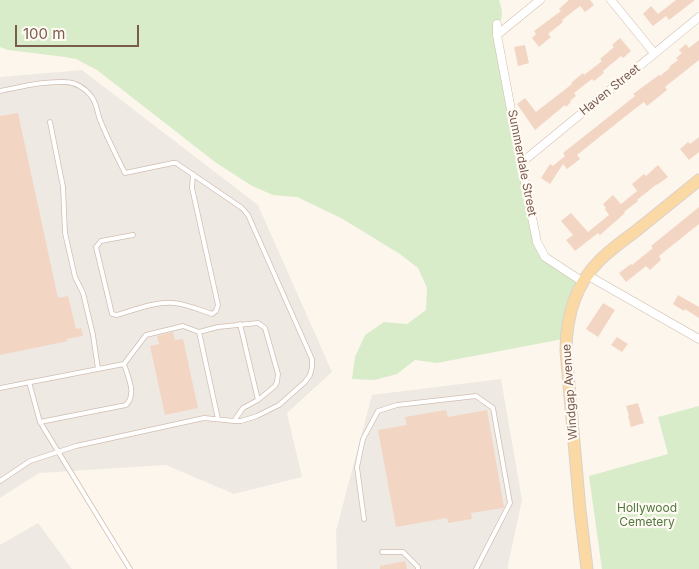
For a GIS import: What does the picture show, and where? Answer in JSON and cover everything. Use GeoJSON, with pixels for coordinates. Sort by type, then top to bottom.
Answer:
{"type":"FeatureCollection","features":[{"type":"Feature","properties":{"kind":"main road","name":"Windgap Avenue"},"geometry":{"type":"LineString","coordinates":[[587,569],[566,351],[568,320],[585,279],[601,258],[699,180]]}},
{"type":"Feature","properties":{"kind":"street"},"geometry":{"type":"LineString","coordinates":[[497,34],[540,0]]}},
{"type":"Feature","properties":{"kind":"street"},"geometry":{"type":"LineString","coordinates":[[611,0],[654,53]]}},
{"type":"Feature","properties":{"kind":"street","name":"Haven Street"},"geometry":{"type":"LineString","coordinates":[[521,163],[699,17]]}},
{"type":"Feature","properties":{"kind":"street","name":"Summerdale Street"},"geometry":{"type":"LineString","coordinates":[[497,24],[497,34],[521,163],[537,242],[541,251],[546,257],[585,279],[699,340]]}},
{"type":"Feature","properties":{"kind":"lane"},"geometry":{"type":"LineString","coordinates":[[0,91],[47,83],[66,82],[77,84],[85,89],[96,103],[99,117],[125,173],[174,162],[236,203],[248,215],[312,358],[310,375],[305,382],[278,404],[257,416],[234,421],[204,418],[76,446],[30,461],[0,481]]}},
{"type":"Feature","properties":{"kind":"lane"},"geometry":{"type":"LineString","coordinates":[[50,122],[63,187],[65,233],[75,277],[83,293],[98,369]]}},
{"type":"Feature","properties":{"kind":"lane"},"geometry":{"type":"LineString","coordinates":[[133,235],[101,241],[96,247],[112,314],[117,315],[167,303],[176,303],[212,314],[216,311],[218,305],[192,188],[193,174]]}},
{"type":"Feature","properties":{"kind":"lane"},"geometry":{"type":"LineString","coordinates":[[0,388],[124,364],[146,335],[183,326],[199,332],[218,327],[258,323],[266,328],[278,378],[275,386],[258,400],[243,408],[234,421]]}},
{"type":"Feature","properties":{"kind":"lane"},"geometry":{"type":"LineString","coordinates":[[240,324],[258,400]]}},
{"type":"Feature","properties":{"kind":"lane"},"geometry":{"type":"LineString","coordinates":[[199,332],[218,419]]}},
{"type":"Feature","properties":{"kind":"lane"},"geometry":{"type":"LineString","coordinates":[[40,422],[126,404],[131,399],[132,392],[124,364]]}},
{"type":"Feature","properties":{"kind":"lane"},"geometry":{"type":"LineString","coordinates":[[29,382],[40,422],[130,569]]}},
{"type":"Feature","properties":{"kind":"lane"},"geometry":{"type":"LineString","coordinates":[[364,519],[357,467],[363,439],[378,411],[398,404],[476,396],[493,408],[510,503],[476,569]]}},
{"type":"Feature","properties":{"kind":"lane"},"geometry":{"type":"LineString","coordinates":[[382,552],[403,552],[418,569]]}},
{"type":"Feature","properties":{"kind":"shaded area"},"geometry":{"type":"Polygon","coordinates":[[[82,70],[258,205],[332,372],[287,413],[302,477],[234,494],[166,465],[39,473],[0,498],[0,77],[82,70]]]}},
{"type":"Feature","properties":{"kind":"shaded area"},"geometry":{"type":"Polygon","coordinates":[[[501,379],[522,500],[508,569],[337,569],[336,531],[372,395],[501,379]]]}},
{"type":"Feature","properties":{"kind":"shaded area"},"geometry":{"type":"Polygon","coordinates":[[[38,523],[72,569],[0,569],[0,545],[38,523]]]}},
{"type":"Feature","properties":{"kind":"green space"},"geometry":{"type":"Polygon","coordinates":[[[0,0],[499,0],[502,17],[494,32],[544,258],[579,283],[563,339],[437,363],[415,360],[397,374],[375,380],[352,379],[355,357],[365,335],[384,322],[407,324],[426,310],[427,288],[418,268],[400,254],[341,218],[297,197],[273,195],[252,186],[215,162],[97,70],[76,59],[8,50],[0,47],[0,0]]]}},
{"type":"Feature","properties":{"kind":"green space","name":"Hollywood Cemetery"},"geometry":{"type":"Polygon","coordinates":[[[699,406],[699,569],[602,569],[589,476],[668,454],[658,417],[699,406]]]}},
{"type":"Feature","properties":{"kind":"building"},"geometry":{"type":"Polygon","coordinates":[[[569,0],[590,0],[594,5],[585,12],[580,6],[548,34],[551,37],[539,47],[532,38],[536,34],[534,31],[561,11],[559,9],[569,0]]]}},
{"type":"Feature","properties":{"kind":"building"},"geometry":{"type":"Polygon","coordinates":[[[676,0],[695,0],[669,20],[666,16],[653,26],[643,14],[651,6],[658,14],[676,0]]]}},
{"type":"Feature","properties":{"kind":"building"},"geometry":{"type":"Polygon","coordinates":[[[620,38],[631,51],[623,58],[621,56],[594,81],[592,79],[574,93],[576,96],[566,107],[565,105],[535,130],[517,104],[525,98],[536,112],[583,73],[584,75],[602,61],[600,59],[614,47],[612,45],[620,38]]]}},
{"type":"Feature","properties":{"kind":"building"},"geometry":{"type":"Polygon","coordinates":[[[699,40],[699,60],[665,87],[667,90],[647,106],[644,102],[627,115],[577,155],[580,159],[567,169],[563,164],[550,184],[541,178],[550,164],[553,166],[565,156],[563,153],[635,96],[633,94],[670,68],[678,60],[676,58],[682,53],[679,50],[686,44],[689,48],[699,40]]]}},
{"type":"Feature","properties":{"kind":"building"},"geometry":{"type":"Polygon","coordinates":[[[525,45],[529,63],[518,66],[514,47],[525,45]]]}},
{"type":"Feature","properties":{"kind":"building"},"geometry":{"type":"Polygon","coordinates":[[[18,113],[58,298],[68,296],[76,329],[81,328],[83,336],[67,339],[68,341],[0,355],[0,116],[18,113]]]}},
{"type":"Feature","properties":{"kind":"building"},"geometry":{"type":"Polygon","coordinates":[[[699,137],[699,152],[689,160],[680,149],[688,142],[690,144],[699,137]]]}},
{"type":"Feature","properties":{"kind":"building"},"geometry":{"type":"Polygon","coordinates":[[[658,165],[668,177],[637,200],[600,235],[598,233],[575,251],[566,240],[573,235],[561,221],[571,213],[588,232],[609,215],[603,204],[613,195],[621,204],[637,191],[632,184],[644,174],[646,176],[658,165]]]}},
{"type":"Feature","properties":{"kind":"building"},"geometry":{"type":"Polygon","coordinates":[[[699,207],[699,224],[659,256],[661,260],[650,270],[646,266],[626,282],[619,273],[653,248],[651,246],[699,207]]]}},
{"type":"Feature","properties":{"kind":"building"},"geometry":{"type":"Polygon","coordinates":[[[678,295],[699,307],[699,318],[673,304],[678,295]]]}},
{"type":"Feature","properties":{"kind":"building"},"geometry":{"type":"Polygon","coordinates":[[[603,303],[615,310],[598,337],[586,329],[603,303]]]}},
{"type":"Feature","properties":{"kind":"building"},"geometry":{"type":"Polygon","coordinates":[[[173,332],[175,340],[183,339],[198,408],[165,415],[150,346],[159,344],[157,336],[173,332]]]}},
{"type":"Feature","properties":{"kind":"building"},"geometry":{"type":"Polygon","coordinates":[[[617,337],[628,344],[622,352],[611,345],[617,337]]]}},
{"type":"Feature","properties":{"kind":"building"},"geometry":{"type":"Polygon","coordinates":[[[638,403],[644,423],[631,427],[626,406],[638,403]]]}},
{"type":"Feature","properties":{"kind":"building"},"geometry":{"type":"Polygon","coordinates":[[[446,410],[448,417],[487,410],[504,507],[471,513],[472,519],[448,523],[447,518],[396,527],[378,430],[407,425],[405,417],[446,410]]]}},
{"type":"Feature","properties":{"kind":"building"},"geometry":{"type":"Polygon","coordinates":[[[405,561],[407,569],[380,569],[380,566],[405,561]]]}}]}
